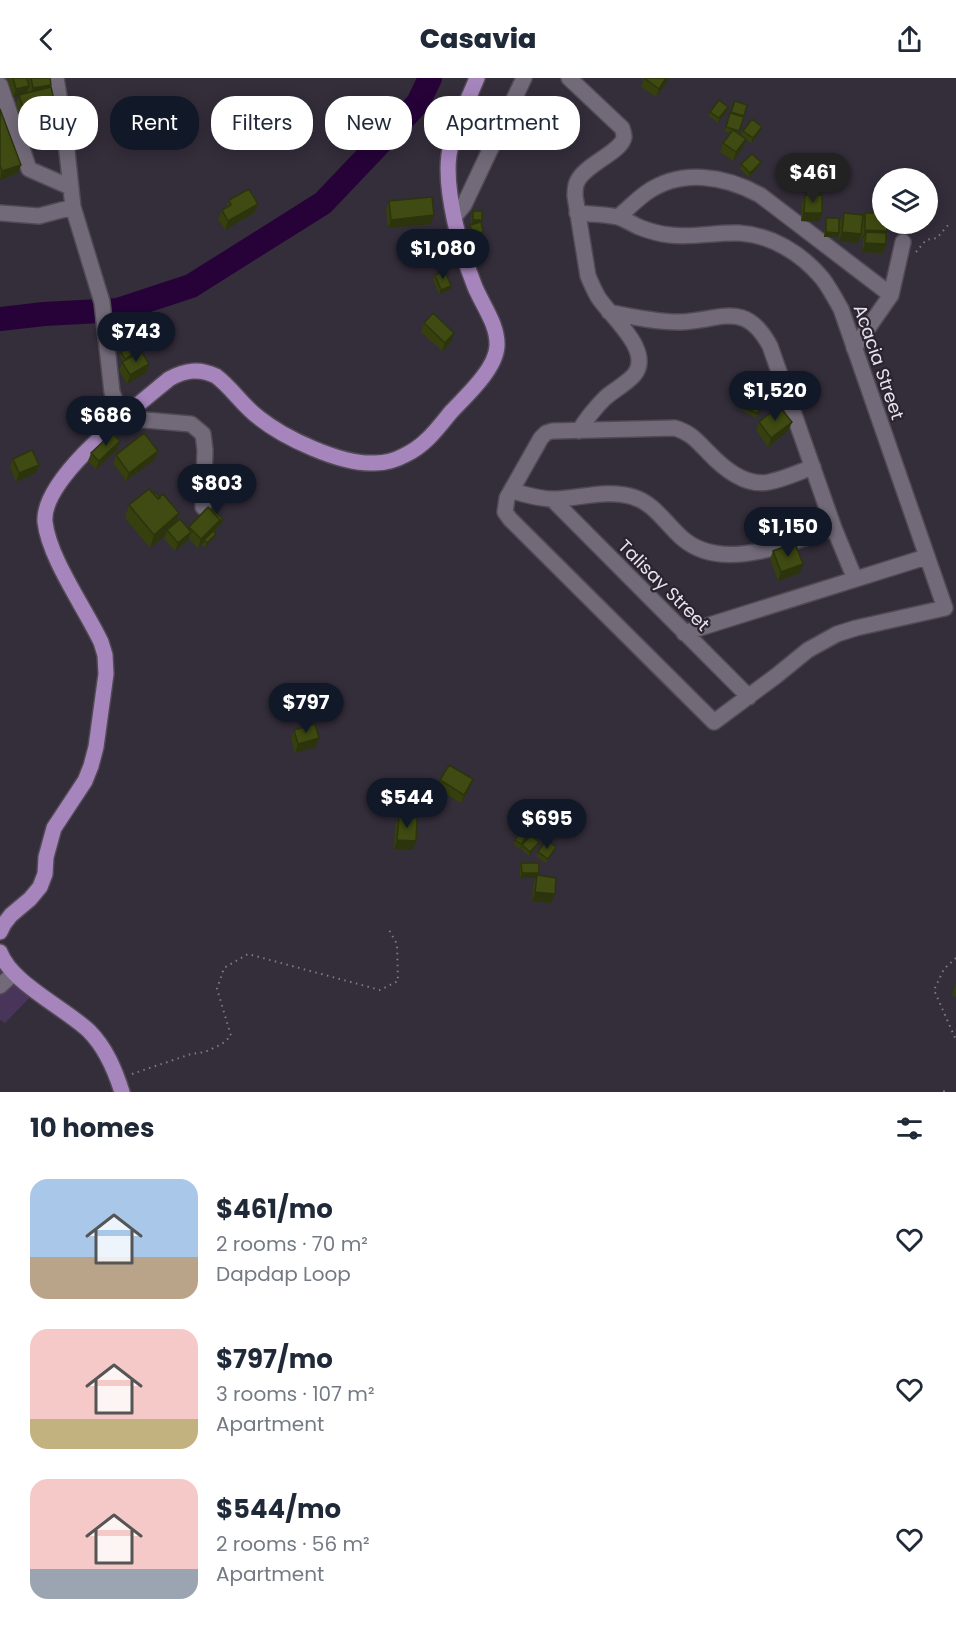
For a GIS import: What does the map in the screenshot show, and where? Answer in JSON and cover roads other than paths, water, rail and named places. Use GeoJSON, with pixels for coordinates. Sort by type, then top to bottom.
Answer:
{"type":"FeatureCollection","features":[{"type":"Feature","properties":{"kind":"main road"},"geometry":{"type":"LineString","coordinates":[[0,932],[11,915],[40,887],[45,874],[49,841],[54,828],[85,782],[96,747],[106,674],[101,642],[55,555],[45,520],[46,508],[54,492],[70,469],[122,418],[169,379],[184,372],[208,372],[222,381],[248,408],[268,424],[305,444],[336,457],[373,464],[413,451],[431,436],[485,374],[495,356],[497,347],[494,328],[470,272],[454,217],[449,188],[449,153],[458,122],[477,78]]}},
{"type":"Feature","properties":{"kind":"main road"},"geometry":{"type":"LineString","coordinates":[[0,952],[14,973],[90,1032],[110,1059],[120,1085]]}},
{"type":"Feature","properties":{"kind":"street"},"geometry":{"type":"LineString","coordinates":[[56,78],[73,207],[102,302],[112,392],[122,418],[191,424],[203,434],[205,450],[203,507]]}},
{"type":"Feature","properties":{"kind":"street"},"geometry":{"type":"LineString","coordinates":[[454,217],[464,205],[524,78]]}},
{"type":"Feature","properties":{"kind":"street"},"geometry":{"type":"LineString","coordinates":[[569,78],[622,128],[624,137],[620,146],[583,173],[576,183],[575,196],[588,276],[598,297],[632,339],[640,358],[635,374],[597,406],[579,431]]}},
{"type":"Feature","properties":{"kind":"street"},"geometry":{"type":"LineString","coordinates":[[0,85],[29,168],[70,187]]}},
{"type":"Feature","properties":{"kind":"street"},"geometry":{"type":"LineString","coordinates":[[618,217],[647,192],[681,178],[711,178],[728,182],[760,195],[891,295]]}},
{"type":"Feature","properties":{"kind":"street"},"geometry":{"type":"LineString","coordinates":[[0,213],[39,216],[73,207]]}},
{"type":"Feature","properties":{"kind":"street","name":"Acacia Street"},"geometry":{"type":"LineString","coordinates":[[577,213],[618,217],[640,227],[667,235],[739,233],[769,239],[799,256],[822,279],[841,309],[945,608],[837,633],[808,650],[749,697]]}},
{"type":"Feature","properties":{"kind":"street"},"geometry":{"type":"LineString","coordinates":[[854,348],[891,295],[903,242]]}},
{"type":"Feature","properties":{"kind":"street"},"geometry":{"type":"LineString","coordinates":[[609,312],[682,322],[731,315],[742,317],[759,328],[770,346],[834,528],[855,579]]}},
{"type":"Feature","properties":{"kind":"street"},"geometry":{"type":"LineString","coordinates":[[749,697],[714,722],[510,519],[505,512],[505,503],[543,436],[552,431],[663,428],[680,430],[695,439],[719,464],[745,479],[757,482],[766,482],[813,466]]}},
{"type":"Feature","properties":{"kind":"street"},"geometry":{"type":"LineString","coordinates":[[511,491],[553,500],[611,494],[635,497],[647,504],[688,543],[698,549],[722,554],[733,555],[756,551],[834,528]]}},
{"type":"Feature","properties":{"kind":"street","name":"Talisay Street"},"geometry":{"type":"LineString","coordinates":[[553,500],[749,697]]}},
{"type":"Feature","properties":{"kind":"street"},"geometry":{"type":"LineString","coordinates":[[684,633],[926,557]]}},
{"type":"Feature","properties":{"kind":"street"},"geometry":{"type":"LineString","coordinates":[[0,986],[14,973]]}},
{"type":"Feature","properties":{"kind":"waterway"},"geometry":{"type":"LineString","coordinates":[[0,319],[118,310],[191,286],[323,203],[418,103],[430,78]]}}]}
